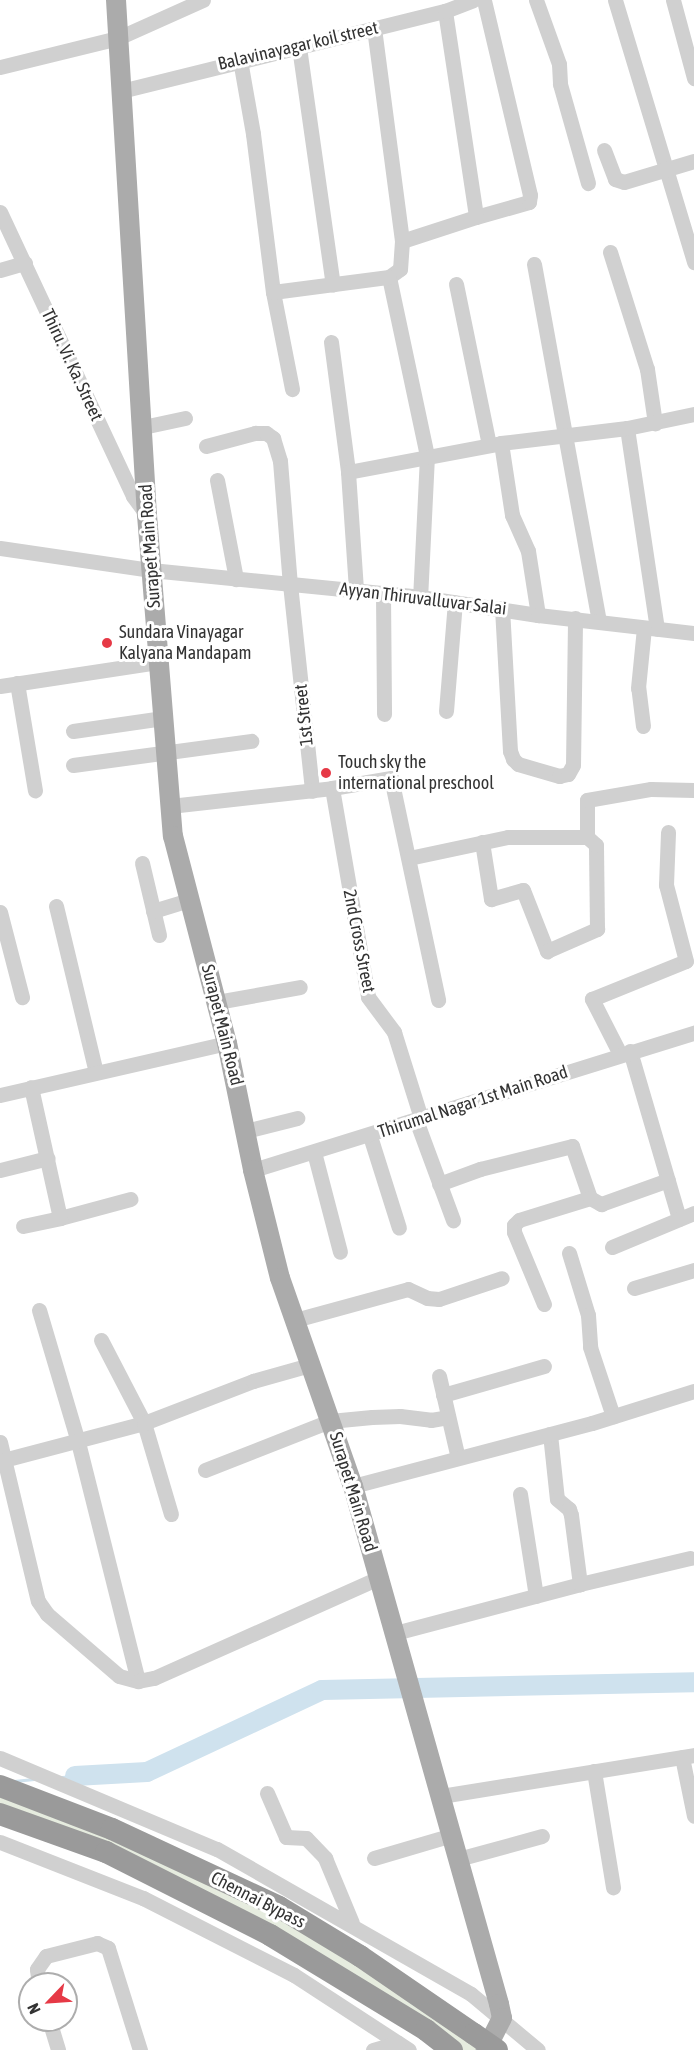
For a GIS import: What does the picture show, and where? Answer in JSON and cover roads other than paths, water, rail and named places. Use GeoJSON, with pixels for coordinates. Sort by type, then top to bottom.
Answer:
{"type":"FeatureCollection","features":[{"type":"Feature","properties":{"kind":"highway","name":"Chennai Bypass"},"geometry":{"type":"LineString","coordinates":[[0,1786],[112,1828],[279,1907],[360,1956],[480,2042],[497,2050]]}},
{"type":"Feature","properties":{"kind":"highway","name":"Chennai Bypass"},"geometry":{"type":"LineString","coordinates":[[0,1814],[106,1852],[270,1935],[426,2031],[452,2050]]}},
{"type":"Feature","properties":{"kind":"main road","name":"Surapet Main Road"},"geometry":{"type":"LineString","coordinates":[[116,0],[147,515],[173,836],[228,1043],[253,1170],[280,1278],[353,1486],[452,1835],[500,2021]]}},
{"type":"Feature","properties":{"kind":"main road"},"geometry":{"type":"LineString","coordinates":[[480,2042],[500,2021]]}},
{"type":"Feature","properties":{"kind":"street"},"geometry":{"type":"LineString","coordinates":[[0,67],[118,38],[203,0]]}},
{"type":"Feature","properties":{"kind":"street","name":"Balavinayagar koil street"},"geometry":{"type":"LineString","coordinates":[[122,91],[445,11],[473,0]]}},
{"type":"Feature","properties":{"kind":"street"},"geometry":{"type":"LineString","coordinates":[[402,241],[529,202],[530,195],[484,0]]}},
{"type":"Feature","properties":{"kind":"street"},"geometry":{"type":"LineString","coordinates":[[537,0],[559,64],[560,84],[588,183]]}},
{"type":"Feature","properties":{"kind":"street"},"geometry":{"type":"LineString","coordinates":[[615,0],[664,170],[694,262]]}},
{"type":"Feature","properties":{"kind":"street"},"geometry":{"type":"LineString","coordinates":[[673,0],[694,78]]}},
{"type":"Feature","properties":{"kind":"street"},"geometry":{"type":"LineString","coordinates":[[445,11],[476,217]]}},
{"type":"Feature","properties":{"kind":"street"},"geometry":{"type":"LineString","coordinates":[[273,292],[389,277],[400,269],[402,241],[374,28]]}},
{"type":"Feature","properties":{"kind":"street"},"geometry":{"type":"LineString","coordinates":[[299,47],[333,285]]}},
{"type":"Feature","properties":{"kind":"street"},"geometry":{"type":"LineString","coordinates":[[240,60],[253,134],[273,292],[292,389]]}},
{"type":"Feature","properties":{"kind":"street"},"geometry":{"type":"LineString","coordinates":[[604,150],[615,179],[624,183],[694,161]]}},
{"type":"Feature","properties":{"kind":"street","name":"Thiru. Vi. Ka. Street"},"geometry":{"type":"LineString","coordinates":[[0,212],[128,486],[147,515]]}},
{"type":"Feature","properties":{"kind":"street"},"geometry":{"type":"LineString","coordinates":[[610,252],[647,369],[655,423]]}},
{"type":"Feature","properties":{"kind":"street"},"geometry":{"type":"LineString","coordinates":[[0,270],[25,262]]}},
{"type":"Feature","properties":{"kind":"street"},"geometry":{"type":"LineString","coordinates":[[534,264],[567,434],[599,620]]}},
{"type":"Feature","properties":{"kind":"street"},"geometry":{"type":"LineString","coordinates":[[389,277],[427,456],[420,597]]}},
{"type":"Feature","properties":{"kind":"street"},"geometry":{"type":"LineString","coordinates":[[456,284],[484,411],[495,444],[512,515],[528,551],[538,615]]}},
{"type":"Feature","properties":{"kind":"street"},"geometry":{"type":"LineString","coordinates":[[331,342],[348,472],[356,590]]}},
{"type":"Feature","properties":{"kind":"street"},"geometry":{"type":"LineString","coordinates":[[348,472],[495,444],[627,428],[694,414]]}},
{"type":"Feature","properties":{"kind":"street"},"geometry":{"type":"LineString","coordinates":[[143,427],[185,418]]}},
{"type":"Feature","properties":{"kind":"street"},"geometry":{"type":"LineString","coordinates":[[627,428],[650,628],[638,688],[643,726]]}},
{"type":"Feature","properties":{"kind":"street","name":"1st Street"},"geometry":{"type":"LineString","coordinates":[[206,446],[255,433],[266,433],[273,438],[283,477],[290,584],[312,791]]}},
{"type":"Feature","properties":{"kind":"street"},"geometry":{"type":"LineString","coordinates":[[217,480],[236,579]]}},
{"type":"Feature","properties":{"kind":"street","name":"Ayyan Thiruvalluvar Salai"},"geometry":{"type":"LineString","coordinates":[[0,548],[152,570],[420,597],[538,615],[599,620],[694,633]]}},
{"type":"Feature","properties":{"kind":"street"},"geometry":{"type":"LineString","coordinates":[[383,594],[384,714]]}},
{"type":"Feature","properties":{"kind":"street"},"geometry":{"type":"LineString","coordinates":[[446,711],[455,602]]}},
{"type":"Feature","properties":{"kind":"street"},"geometry":{"type":"LineString","coordinates":[[502,608],[510,751],[518,764],[560,776],[568,774],[573,765],[576,618]]}},
{"type":"Feature","properties":{"kind":"street"},"geometry":{"type":"LineString","coordinates":[[0,686],[159,662]]}},
{"type":"Feature","properties":{"kind":"street"},"geometry":{"type":"LineString","coordinates":[[17,683],[35,790]]}},
{"type":"Feature","properties":{"kind":"street"},"geometry":{"type":"LineString","coordinates":[[73,731],[163,718]]}},
{"type":"Feature","properties":{"kind":"street"},"geometry":{"type":"LineString","coordinates":[[73,765],[250,741]]}},
{"type":"Feature","properties":{"kind":"street"},"geometry":{"type":"LineString","coordinates":[[170,806],[312,791],[391,778],[438,1000]]}},
{"type":"Feature","properties":{"kind":"street","name":"2nd Cross Street"},"geometry":{"type":"LineString","coordinates":[[332,788],[368,997],[394,1032],[418,1119],[453,1220]]}},
{"type":"Feature","properties":{"kind":"street"},"geometry":{"type":"LineString","coordinates":[[587,837],[587,800],[651,789],[694,790]]}},
{"type":"Feature","properties":{"kind":"street"},"geometry":{"type":"LineString","coordinates":[[669,832],[666,885],[690,960],[592,999],[625,1053],[679,1219]]}},
{"type":"Feature","properties":{"kind":"street"},"geometry":{"type":"LineString","coordinates":[[409,858],[482,842],[508,837],[587,837],[596,845],[597,929],[547,951],[523,890],[491,899],[482,842]]}},
{"type":"Feature","properties":{"kind":"street"},"geometry":{"type":"LineString","coordinates":[[142,863],[159,935]]}},
{"type":"Feature","properties":{"kind":"street"},"geometry":{"type":"LineString","coordinates":[[153,911],[190,900]]}},
{"type":"Feature","properties":{"kind":"street"},"geometry":{"type":"LineString","coordinates":[[56,906],[96,1072]]}},
{"type":"Feature","properties":{"kind":"street"},"geometry":{"type":"LineString","coordinates":[[0,912],[22,996]]}},
{"type":"Feature","properties":{"kind":"street"},"geometry":{"type":"LineString","coordinates":[[217,1002],[300,987]]}},
{"type":"Feature","properties":{"kind":"street","name":"Thirumal Nagar 1st Main Road"},"geometry":{"type":"LineString","coordinates":[[253,1170],[370,1136],[625,1053],[694,1033]]}},
{"type":"Feature","properties":{"kind":"street"},"geometry":{"type":"LineString","coordinates":[[0,1095],[228,1043]]}},
{"type":"Feature","properties":{"kind":"street"},"geometry":{"type":"LineString","coordinates":[[30,1087],[60,1218]]}},
{"type":"Feature","properties":{"kind":"street"},"geometry":{"type":"LineString","coordinates":[[246,1131],[297,1118]]}},
{"type":"Feature","properties":{"kind":"street"},"geometry":{"type":"LineString","coordinates":[[370,1136],[399,1228]]}},
{"type":"Feature","properties":{"kind":"street"},"geometry":{"type":"LineString","coordinates":[[439,1184],[490,1166],[572,1146],[590,1198],[601,1204],[668,1180]]}},
{"type":"Feature","properties":{"kind":"street"},"geometry":{"type":"LineString","coordinates":[[314,1152],[340,1252]]}},
{"type":"Feature","properties":{"kind":"street"},"geometry":{"type":"LineString","coordinates":[[0,1170],[48,1158]]}},
{"type":"Feature","properties":{"kind":"street"},"geometry":{"type":"LineString","coordinates":[[544,1304],[514,1232],[514,1225],[519,1220],[590,1198]]}},
{"type":"Feature","properties":{"kind":"street"},"geometry":{"type":"LineString","coordinates":[[23,1226],[131,1199]]}},
{"type":"Feature","properties":{"kind":"street"},"geometry":{"type":"LineString","coordinates":[[612,1247],[694,1213]]}},
{"type":"Feature","properties":{"kind":"street"},"geometry":{"type":"LineString","coordinates":[[569,1253],[588,1315],[590,1347],[613,1416]]}},
{"type":"Feature","properties":{"kind":"street"},"geometry":{"type":"LineString","coordinates":[[634,1288],[694,1267]]}},
{"type":"Feature","properties":{"kind":"street"},"geometry":{"type":"LineString","coordinates":[[295,1320],[408,1289],[427,1298],[439,1299],[502,1278]]}},
{"type":"Feature","properties":{"kind":"street"},"geometry":{"type":"LineString","coordinates":[[39,1310],[78,1442],[138,1681]]}},
{"type":"Feature","properties":{"kind":"street"},"geometry":{"type":"LineString","coordinates":[[100,1340],[144,1423],[171,1515]]}},
{"type":"Feature","properties":{"kind":"street"},"geometry":{"type":"LineString","coordinates":[[2,1461],[144,1423],[253,1381],[310,1365]]}},
{"type":"Feature","properties":{"kind":"street"},"geometry":{"type":"LineString","coordinates":[[443,1395],[544,1366]]}},
{"type":"Feature","properties":{"kind":"street"},"geometry":{"type":"LineString","coordinates":[[439,1376],[458,1458]]}},
{"type":"Feature","properties":{"kind":"street"},"geometry":{"type":"LineString","coordinates":[[353,1486],[550,1434],[694,1391]]}},
{"type":"Feature","properties":{"kind":"street"},"geometry":{"type":"LineString","coordinates":[[205,1470],[330,1421],[400,1416],[425,1420],[448,1417]]}},
{"type":"Feature","properties":{"kind":"street"},"geometry":{"type":"LineString","coordinates":[[550,1434],[557,1499],[569,1509],[571,1515],[580,1584]]}},
{"type":"Feature","properties":{"kind":"street"},"geometry":{"type":"LineString","coordinates":[[0,1442],[2,1461],[38,1601],[47,1614],[119,1676],[138,1681],[154,1678],[379,1578]]}},
{"type":"Feature","properties":{"kind":"street"},"geometry":{"type":"LineString","coordinates":[[520,1494],[536,1596]]}},
{"type":"Feature","properties":{"kind":"street"},"geometry":{"type":"LineString","coordinates":[[395,1633],[580,1584],[690,1558]]}},
{"type":"Feature","properties":{"kind":"street"},"geometry":{"type":"LineString","coordinates":[[441,1796],[688,1756],[694,1816]]}},
{"type":"Feature","properties":{"kind":"street"},"geometry":{"type":"LineString","coordinates":[[0,1758],[217,1849],[352,1923],[471,1994],[500,2021],[538,2050]]}},
{"type":"Feature","properties":{"kind":"street"},"geometry":{"type":"LineString","coordinates":[[594,1771],[613,1887]]}},
{"type":"Feature","properties":{"kind":"street"},"geometry":{"type":"LineString","coordinates":[[267,1793],[284,1835],[291,1839],[306,1838],[325,1858],[352,1923]]}},
{"type":"Feature","properties":{"kind":"street"},"geometry":{"type":"LineString","coordinates":[[374,1858],[452,1835]]}},
{"type":"Feature","properties":{"kind":"street"},"geometry":{"type":"LineString","coordinates":[[458,1858],[542,1836]]}},
{"type":"Feature","properties":{"kind":"street"},"geometry":{"type":"LineString","coordinates":[[0,1842],[163,1909],[294,1976],[404,2047]]}},
{"type":"Feature","properties":{"kind":"street"},"geometry":{"type":"LineString","coordinates":[[37,1972],[45,1956],[97,1943],[108,1948],[140,2050]]}},
{"type":"Feature","properties":{"kind":"street"},"geometry":{"type":"LineString","coordinates":[[53,2032],[58,2050]]}},
{"type":"Feature","properties":{"kind":"street"},"geometry":{"type":"LineString","coordinates":[[373,2050],[404,2047]]}},
{"type":"Feature","properties":{"kind":"waterway"},"geometry":{"type":"LineString","coordinates":[[75,1776],[147,1772],[322,1690],[694,1682]]}},
{"type":"Feature","properties":{"kind":"waterway"},"geometry":{"type":"LineString","coordinates":[[62,1777],[75,1776]]}},
{"type":"Feature","properties":{"kind":"waterway"},"geometry":{"type":"LineString","coordinates":[[14,1781],[34,1779]]}},
{"type":"Feature","properties":{"kind":"place","name":"Sundara Vinayagar Kalyana Mandapam"},"geometry":{"type":"Point","coordinates":[107,643]}},
{"type":"Feature","properties":{"kind":"place","name":"Touch sky the international preschool"},"geometry":{"type":"Point","coordinates":[326,773]}}]}
